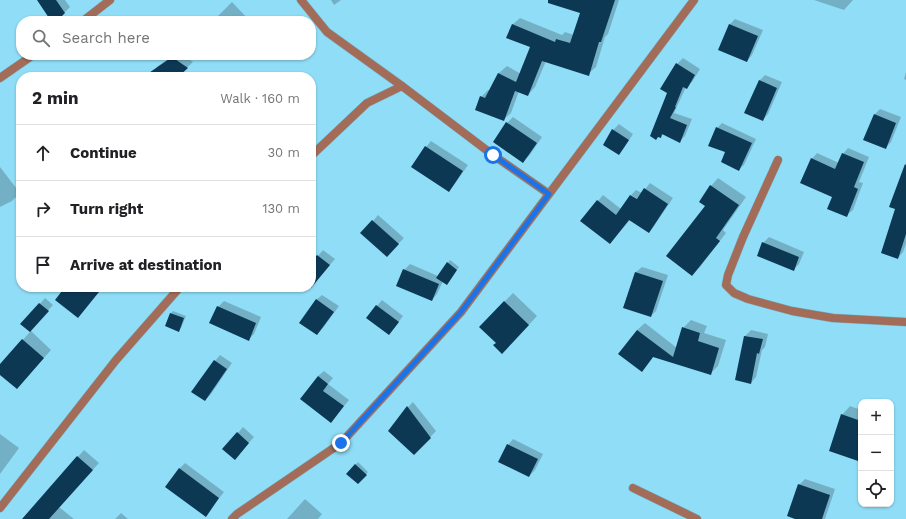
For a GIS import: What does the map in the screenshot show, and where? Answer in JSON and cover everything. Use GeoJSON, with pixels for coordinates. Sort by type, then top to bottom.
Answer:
{"type":"FeatureCollection","features":[{"type":"Feature","properties":{"kind":"street"},"geometry":{"type":"LineString","coordinates":[[89,16],[110,0]]}},
{"type":"Feature","properties":{"kind":"street"},"geometry":{"type":"LineString","coordinates":[[301,0],[314,16]]}},
{"type":"Feature","properties":{"kind":"street"},"geometry":{"type":"LineString","coordinates":[[232,519],[268,492],[341,443],[461,312],[694,0]]}},
{"type":"Feature","properties":{"kind":"street"},"geometry":{"type":"LineString","coordinates":[[316,18],[327,32],[402,86],[493,155],[549,194]]}},
{"type":"Feature","properties":{"kind":"street"},"geometry":{"type":"LineString","coordinates":[[0,78],[26,60]]}},
{"type":"Feature","properties":{"kind":"street"},"geometry":{"type":"LineString","coordinates":[[316,151],[367,103],[402,86]]}},
{"type":"Feature","properties":{"kind":"street"},"geometry":{"type":"LineString","coordinates":[[778,160],[743,237],[728,275],[726,285],[734,293],[748,299],[792,312],[833,318],[906,322]]}},
{"type":"Feature","properties":{"kind":"street"},"geometry":{"type":"LineString","coordinates":[[0,508],[116,360],[176,292]]}},
{"type":"Feature","properties":{"kind":"street"},"geometry":{"type":"LineString","coordinates":[[633,488],[697,519]]}},
{"type":"Feature","properties":{"kind":"building"},"geometry":{"type":"Polygon","coordinates":[[[37,0],[56,0],[65,13],[62,16],[48,16],[37,0]]]}},
{"type":"Feature","properties":{"kind":"building"},"geometry":{"type":"Polygon","coordinates":[[[548,0],[615,0],[601,42],[599,42],[589,76],[542,61],[528,96],[515,91],[504,121],[475,110],[480,96],[485,98],[498,73],[516,82],[530,47],[506,38],[512,24],[555,42],[556,39],[570,43],[580,13],[548,3],[548,0]]]}},
{"type":"Feature","properties":{"kind":"building"},"geometry":{"type":"Polygon","coordinates":[[[729,24],[758,36],[747,62],[718,50],[729,24]]]}},
{"type":"Feature","properties":{"kind":"building"},"geometry":{"type":"Polygon","coordinates":[[[168,60],[176,60],[188,68],[184,72],[150,72],[168,60]]]}},
{"type":"Feature","properties":{"kind":"building"},"geometry":{"type":"Polygon","coordinates":[[[676,63],[695,75],[687,89],[683,87],[676,107],[670,118],[687,125],[680,143],[662,134],[661,138],[658,137],[656,140],[650,136],[667,93],[660,89],[676,63]]]}},
{"type":"Feature","properties":{"kind":"building"},"geometry":{"type":"Polygon","coordinates":[[[759,80],[777,88],[763,121],[744,113],[759,80]]]}},
{"type":"Feature","properties":{"kind":"building"},"geometry":{"type":"Polygon","coordinates":[[[874,114],[896,123],[886,149],[863,140],[874,114]]]}},
{"type":"Feature","properties":{"kind":"building"},"geometry":{"type":"Polygon","coordinates":[[[506,122],[537,143],[523,163],[493,142],[506,122]]]}},
{"type":"Feature","properties":{"kind":"building"},"geometry":{"type":"Polygon","coordinates":[[[716,127],[752,143],[739,171],[721,162],[725,152],[708,146],[716,127]]]}},
{"type":"Feature","properties":{"kind":"building"},"geometry":{"type":"Polygon","coordinates":[[[612,129],[629,140],[619,155],[603,145],[612,129]]]}},
{"type":"Feature","properties":{"kind":"building"},"geometry":{"type":"Polygon","coordinates":[[[425,146],[463,171],[449,192],[411,167],[425,146]]]}},
{"type":"Feature","properties":{"kind":"building"},"geometry":{"type":"Polygon","coordinates":[[[842,153],[864,162],[854,187],[858,189],[847,217],[827,209],[832,197],[800,183],[811,158],[835,169],[842,153]]]}},
{"type":"Feature","properties":{"kind":"building"},"geometry":{"type":"Polygon","coordinates":[[[905,164],[906,234],[898,259],[881,253],[895,209],[889,207],[905,164]]]}},
{"type":"Feature","properties":{"kind":"building"},"geometry":{"type":"Polygon","coordinates":[[[710,185],[739,205],[716,238],[720,241],[692,276],[666,256],[705,206],[699,202],[710,185]]]}},
{"type":"Feature","properties":{"kind":"building"},"geometry":{"type":"Polygon","coordinates":[[[644,188],[668,204],[649,233],[629,220],[610,244],[580,221],[597,200],[616,215],[630,195],[637,199],[644,188]]]}},
{"type":"Feature","properties":{"kind":"building"},"geometry":{"type":"Polygon","coordinates":[[[372,220],[399,244],[387,257],[360,233],[372,220]]]}},
{"type":"Feature","properties":{"kind":"building"},"geometry":{"type":"Polygon","coordinates":[[[762,242],[799,257],[794,271],[757,256],[762,242]]]}},
{"type":"Feature","properties":{"kind":"building"},"geometry":{"type":"Polygon","coordinates":[[[317,255],[330,265],[316,282],[317,255]]]}},
{"type":"Feature","properties":{"kind":"building"},"geometry":{"type":"Polygon","coordinates":[[[447,262],[457,270],[447,285],[436,278],[447,262]]]}},
{"type":"Feature","properties":{"kind":"building"},"geometry":{"type":"Polygon","coordinates":[[[403,269],[439,284],[432,301],[396,286],[403,269]]]}},
{"type":"Feature","properties":{"kind":"building"},"geometry":{"type":"Polygon","coordinates":[[[635,272],[663,281],[651,317],[623,308],[635,272]]]}},
{"type":"Feature","properties":{"kind":"building"},"geometry":{"type":"Polygon","coordinates":[[[61,292],[99,292],[78,318],[55,300],[61,292]]]}},
{"type":"Feature","properties":{"kind":"building"},"geometry":{"type":"Polygon","coordinates":[[[316,299],[334,312],[317,335],[299,323],[316,299]]]}},
{"type":"Feature","properties":{"kind":"building"},"geometry":{"type":"Polygon","coordinates":[[[504,301],[529,325],[502,354],[493,345],[496,343],[479,327],[504,301]]]}},
{"type":"Feature","properties":{"kind":"building"},"geometry":{"type":"Polygon","coordinates":[[[39,303],[49,311],[30,332],[20,324],[39,303]]]}},
{"type":"Feature","properties":{"kind":"building"},"geometry":{"type":"Polygon","coordinates":[[[376,305],[399,322],[389,335],[366,318],[376,305]]]}},
{"type":"Feature","properties":{"kind":"building"},"geometry":{"type":"Polygon","coordinates":[[[217,306],[256,323],[249,341],[209,323],[217,306]]]}},
{"type":"Feature","properties":{"kind":"building"},"geometry":{"type":"Polygon","coordinates":[[[170,313],[184,318],[179,332],[165,326],[170,313]]]}},
{"type":"Feature","properties":{"kind":"building"},"geometry":{"type":"Polygon","coordinates":[[[682,327],[700,333],[698,341],[719,348],[711,375],[653,357],[642,372],[618,354],[637,330],[673,357],[682,327]]]}},
{"type":"Feature","properties":{"kind":"building"},"geometry":{"type":"Polygon","coordinates":[[[744,336],[763,339],[759,354],[757,353],[751,384],[735,380],[744,336]]]}},
{"type":"Feature","properties":{"kind":"building"},"geometry":{"type":"Polygon","coordinates":[[[22,339],[44,358],[17,389],[0,375],[0,364],[22,339]]]}},
{"type":"Feature","properties":{"kind":"building"},"geometry":{"type":"Polygon","coordinates":[[[214,360],[227,369],[205,401],[191,392],[214,360]]]}},
{"type":"Feature","properties":{"kind":"building"},"geometry":{"type":"Polygon","coordinates":[[[318,376],[328,384],[323,391],[344,406],[331,423],[300,399],[318,376]]]}},
{"type":"Feature","properties":{"kind":"building"},"geometry":{"type":"Polygon","coordinates":[[[407,406],[431,438],[414,455],[388,431],[407,406]]]}},
{"type":"Feature","properties":{"kind":"building"},"geometry":{"type":"Polygon","coordinates":[[[841,414],[858,420],[858,461],[829,451],[841,414]]]}},
{"type":"Feature","properties":{"kind":"building"},"geometry":{"type":"Polygon","coordinates":[[[237,432],[249,443],[235,460],[222,449],[237,432]]]}},
{"type":"Feature","properties":{"kind":"building"},"geometry":{"type":"Polygon","coordinates":[[[507,444],[538,459],[529,477],[498,462],[507,444]]]}},
{"type":"Feature","properties":{"kind":"building"},"geometry":{"type":"Polygon","coordinates":[[[77,456],[93,470],[49,519],[22,519],[77,456]]]}},
{"type":"Feature","properties":{"kind":"building"},"geometry":{"type":"Polygon","coordinates":[[[355,464],[367,475],[358,484],[346,474],[355,464]]]}},
{"type":"Feature","properties":{"kind":"building"},"geometry":{"type":"Polygon","coordinates":[[[179,468],[219,498],[206,517],[165,487],[179,468]]]}},
{"type":"Feature","properties":{"kind":"building"},"geometry":{"type":"Polygon","coordinates":[[[798,484],[830,495],[822,519],[795,519],[787,516],[798,484]]]}},
{"type":"Feature","properties":{"kind":"route"},"geometry":{"type":"LineString","coordinates":[[341,443],[461,312],[549,194],[493,155]]}}]}
